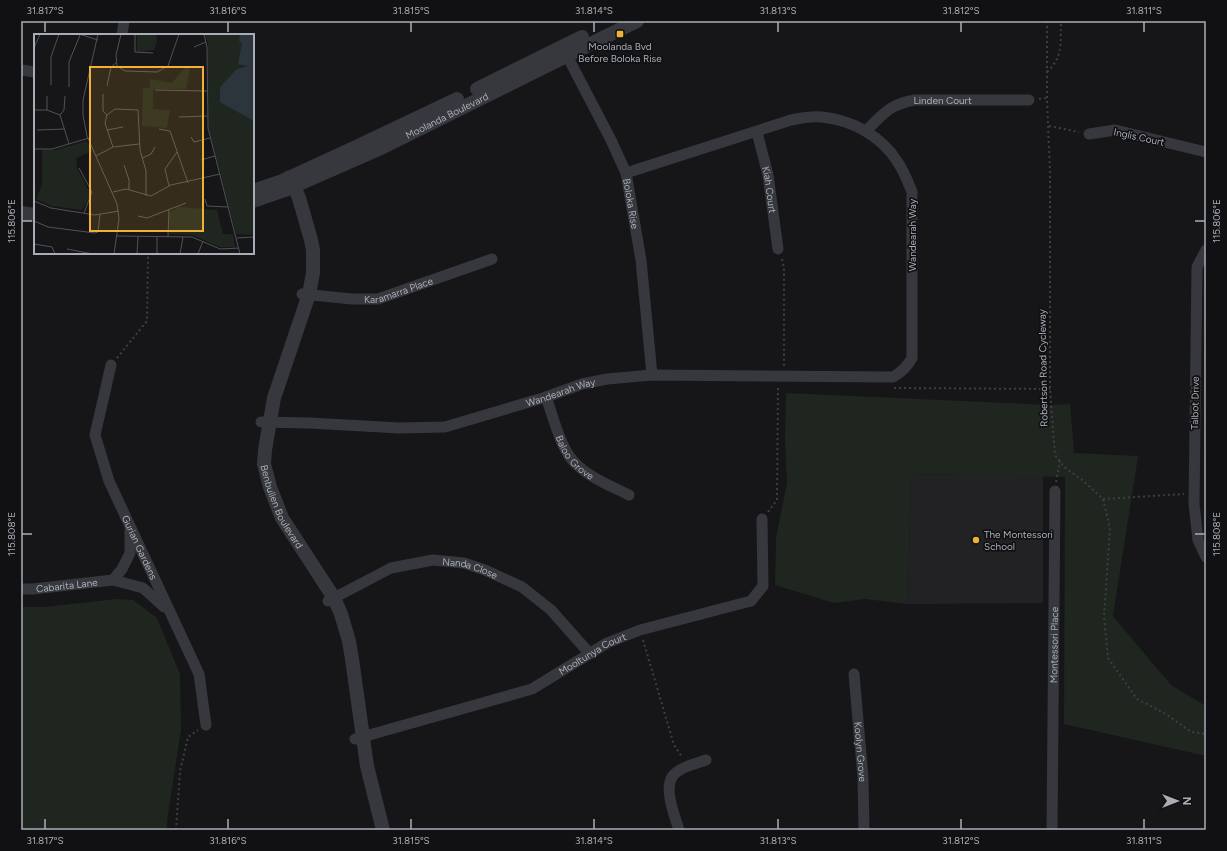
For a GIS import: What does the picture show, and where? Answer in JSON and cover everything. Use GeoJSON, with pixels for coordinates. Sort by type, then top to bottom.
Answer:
{"type":"FeatureCollection","features":[{"type":"Feature","properties":{"kind":"street"},"geometry":{"type":"LineString","coordinates":[[122,34],[124,21]]}},
{"type":"Feature","properties":{"kind":"street","name":"Moolanda Boulevard"},"geometry":{"type":"LineString","coordinates":[[254,200],[288,183],[404,136],[565,51],[617,21]]}},
{"type":"Feature","properties":{"kind":"street","name":"Moolanda Boulevard"},"geometry":{"type":"LineString","coordinates":[[565,51],[637,21]]}},
{"type":"Feature","properties":{"kind":"street","name":"Boloka Rise"},"geometry":{"type":"LineString","coordinates":[[565,51],[611,140],[626,174],[642,260],[652,375]]}},
{"type":"Feature","properties":{"kind":"street"},"geometry":{"type":"LineString","coordinates":[[21,70],[34,72]]}},
{"type":"Feature","properties":{"kind":"street","name":"Linden Court"},"geometry":{"type":"LineString","coordinates":[[866,131],[889,109],[901,102],[915,100],[1030,100]]}},
{"type":"Feature","properties":{"kind":"street","name":"Wandearah Way"},"geometry":{"type":"LineString","coordinates":[[265,422],[399,428],[445,427],[546,397],[582,384],[601,380],[652,375],[893,377],[901,373],[908,366],[912,358],[912,192],[897,160],[877,139],[866,131],[840,121],[822,117],[791,120],[626,174]]}},
{"type":"Feature","properties":{"kind":"street","name":"Inglis Court"},"geometry":{"type":"LineString","coordinates":[[1089,134],[1115,130],[1206,152]]}},
{"type":"Feature","properties":{"kind":"street","name":"Kiah Court"},"geometry":{"type":"LineString","coordinates":[[757,132],[768,175],[778,249]]}},
{"type":"Feature","properties":{"kind":"street","name":"Moolanda Boulevard"},"geometry":{"type":"LineString","coordinates":[[254,191],[288,183]]}},
{"type":"Feature","properties":{"kind":"street","name":"Benbullen Boulevard"},"geometry":{"type":"LineString","coordinates":[[288,183],[307,222],[313,250],[313,273],[278,360],[257,457],[258,474],[262,490],[277,524],[331,600],[343,646],[359,738],[383,830]]}},
{"type":"Feature","properties":{"kind":"street"},"geometry":{"type":"LineString","coordinates":[[21,213],[34,215]]}},
{"type":"Feature","properties":{"kind":"street"},"geometry":{"type":"LineString","coordinates":[[21,222],[34,224]]}},
{"type":"Feature","properties":{"kind":"street","name":"Talbot Drive"},"geometry":{"type":"LineString","coordinates":[[1206,250],[1197,267],[1194,493],[1198,540],[1206,557]]}},
{"type":"Feature","properties":{"kind":"street","name":"Karamarra Place"},"geometry":{"type":"LineString","coordinates":[[305,294],[352,300],[378,300],[492,259]]}},
{"type":"Feature","properties":{"kind":"street","name":"Gurian Gardens"},"geometry":{"type":"LineString","coordinates":[[111,365],[95,435],[108,481],[199,674],[206,725]]}},
{"type":"Feature","properties":{"kind":"street","name":"Baloo Grove"},"geometry":{"type":"LineString","coordinates":[[546,397],[563,444],[574,462],[590,474],[629,495]]}},
{"type":"Feature","properties":{"kind":"street","name":"Montessori Place"},"geometry":{"type":"LineString","coordinates":[[1052,830],[1055,491]]}},
{"type":"Feature","properties":{"kind":"street","name":"Mooltunya Court"},"geometry":{"type":"LineString","coordinates":[[359,738],[532,689],[607,643],[640,630],[750,602],[763,586],[762,519]]}},
{"type":"Feature","properties":{"kind":"street"},"geometry":{"type":"LineString","coordinates":[[113,580],[122,569],[130,553],[130,527]]}},
{"type":"Feature","properties":{"kind":"street","name":"Nanda Close"},"geometry":{"type":"LineString","coordinates":[[331,600],[391,568],[434,560],[464,564],[485,570],[522,587],[551,610],[590,654]]}},
{"type":"Feature","properties":{"kind":"street","name":"Cabarita Lane"},"geometry":{"type":"LineString","coordinates":[[21,589],[113,580],[143,588],[169,612]]}},
{"type":"Feature","properties":{"kind":"street","name":"Koolyn Grove"},"geometry":{"type":"LineString","coordinates":[[854,674],[863,778],[864,830]]}},
{"type":"Feature","properties":{"kind":"street","name":"Benbullen Boulevard"},"geometry":{"type":"LineString","coordinates":[[359,738],[358,763],[376,830]]}},
{"type":"Feature","properties":{"kind":"street"},"geometry":{"type":"LineString","coordinates":[[679,830],[670,797],[669,787],[672,778],[688,766],[706,760]]}},
{"type":"Feature","properties":{"kind":"path","name":"Robertson Road Cycleway"},"geometry":{"type":"LineString","coordinates":[[1047,21],[1050,174],[1050,389],[1055,456],[1060,461]]}},
{"type":"Feature","properties":{"kind":"path"},"geometry":{"type":"LineString","coordinates":[[1047,72],[1054,66],[1060,56],[1061,21]]}},
{"type":"Feature","properties":{"kind":"path"},"geometry":{"type":"LineString","coordinates":[[1048,126],[1089,134]]}},
{"type":"Feature","properties":{"kind":"path"},"geometry":{"type":"LineString","coordinates":[[762,519],[777,500],[784,268],[778,249]]}},
{"type":"Feature","properties":{"kind":"path"},"geometry":{"type":"LineString","coordinates":[[111,365],[147,321],[148,254]]}},
{"type":"Feature","properties":{"kind":"path"},"geometry":{"type":"LineString","coordinates":[[887,388],[1050,389]]}},
{"type":"Feature","properties":{"kind":"path"},"geometry":{"type":"LineString","coordinates":[[1055,491],[1060,461]]}},
{"type":"Feature","properties":{"kind":"path"},"geometry":{"type":"LineString","coordinates":[[1060,461],[1103,499],[1110,528],[1104,616],[1108,658],[1136,699],[1166,714],[1191,732],[1206,734]]}},
{"type":"Feature","properties":{"kind":"path"},"geometry":{"type":"LineString","coordinates":[[1103,499],[1194,493]]}},
{"type":"Feature","properties":{"kind":"path"},"geometry":{"type":"LineString","coordinates":[[640,630],[674,746],[688,766]]}},
{"type":"Feature","properties":{"kind":"path"},"geometry":{"type":"LineString","coordinates":[[176,830],[180,771],[188,737],[206,725]]}},
{"type":"Feature","properties":{"kind":"shaded area"},"geometry":{"type":"Polygon","coordinates":[[[786,393],[1051,405],[1070,404],[1074,453],[1138,456],[1113,616],[1171,685],[1206,706],[1206,756],[1064,724],[1065,477],[911,474],[908,604],[865,599],[834,603],[775,585],[776,538],[787,483],[785,440],[786,393]]]}},
{"type":"Feature","properties":{"kind":"shaded area","name":"The Montessori School"},"geometry":{"type":"Polygon","coordinates":[[[911,474],[1043,476],[1043,603],[908,604],[911,474]]]}},
{"type":"Feature","properties":{"kind":"shaded area"},"geometry":{"type":"Polygon","coordinates":[[[117,599],[133,600],[157,618],[180,674],[181,730],[167,821],[167,830],[21,830],[21,607],[44,607],[117,599]]]}},
{"type":"Feature","properties":{"kind":"place","name":"Moolanda Bvd Before Boloka Rise"},"geometry":{"type":"Point","coordinates":[620,34]}},
{"type":"Feature","properties":{"kind":"place","name":"The Montessori School"},"geometry":{"type":"Point","coordinates":[976,540]}}]}
